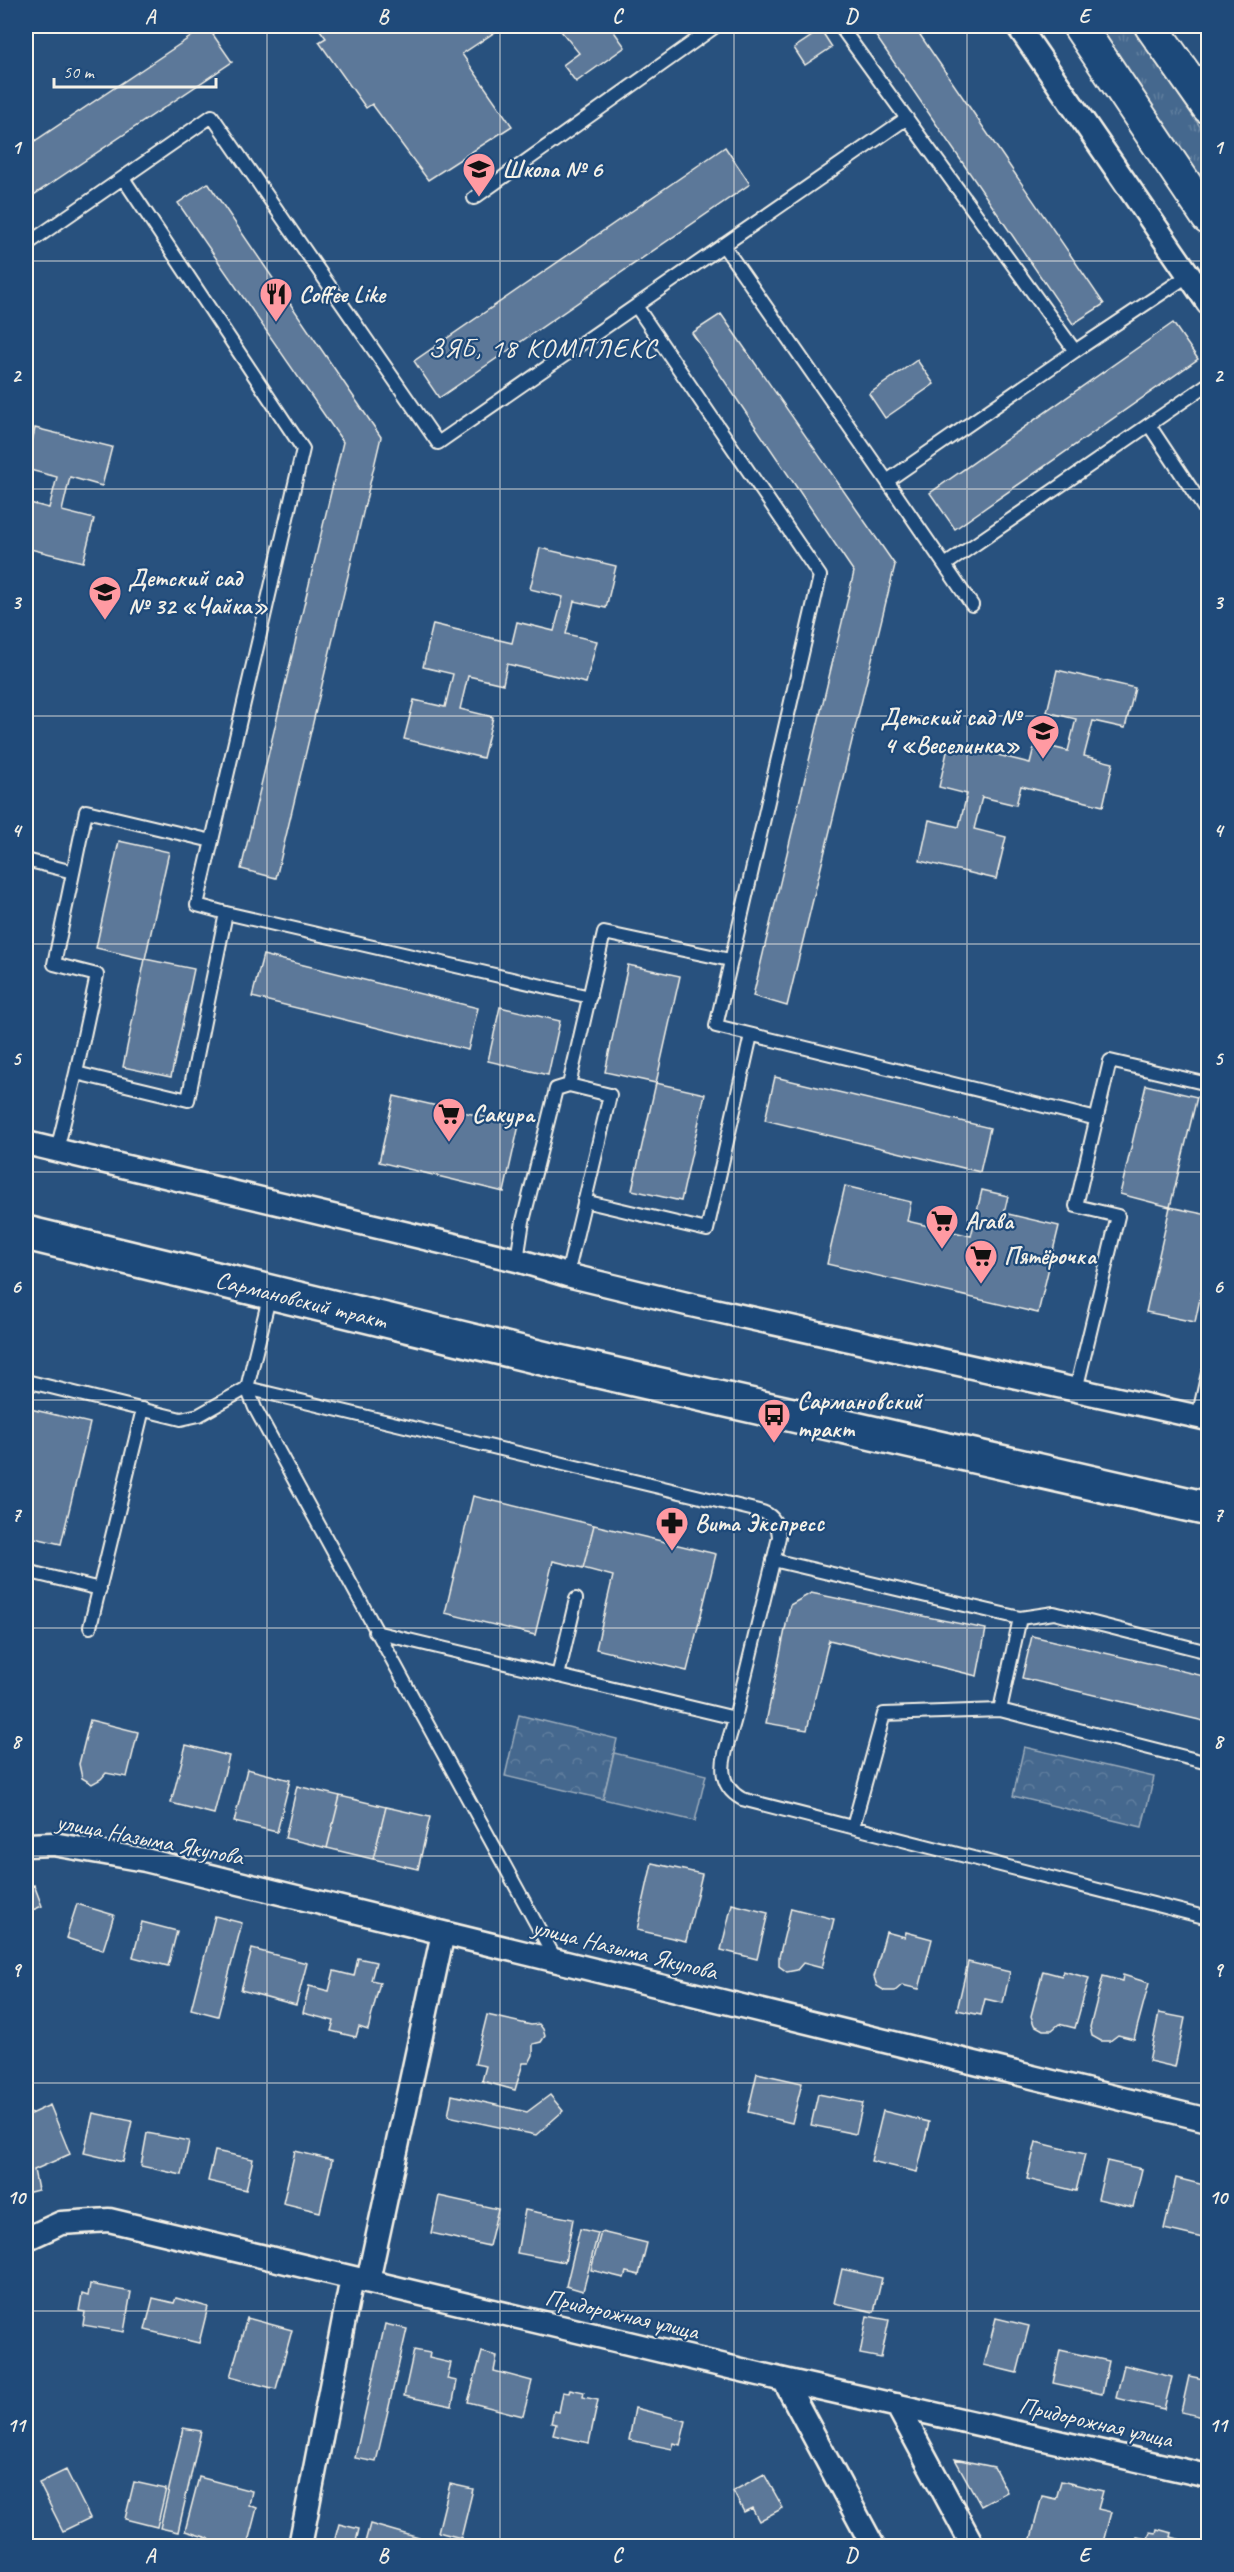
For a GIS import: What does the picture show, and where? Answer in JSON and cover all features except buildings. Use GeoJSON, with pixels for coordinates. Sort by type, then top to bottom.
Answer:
{"type":"FeatureCollection","features":[{"type":"Feature","properties":{"kind":"main road"},"geometry":{"type":"LineString","coordinates":[[1079,26],[1209,218]]}},
{"type":"Feature","properties":{"kind":"main road"},"geometry":{"type":"LineString","coordinates":[[1151,26],[1208,107]]}},
{"type":"Feature","properties":{"kind":"main road","name":"Сармановский тракт"},"geometry":{"type":"LineString","coordinates":[[26,1233],[570,1365],[1209,1509]]}},
{"type":"Feature","properties":{"kind":"street"},"geometry":{"type":"LineString","coordinates":[[1018,26],[1209,303]]}},
{"type":"Feature","properties":{"kind":"street"},"geometry":{"type":"LineString","coordinates":[[26,1143],[517,1260],[567,1275],[691,1305],[1203,1418]]}},
{"type":"Feature","properties":{"kind":"street","name":"улица Назыма Якупова"},"geometry":{"type":"LineString","coordinates":[[26,1845],[52,1844],[145,1860],[1209,2120]]}},
{"type":"Feature","properties":{"kind":"street"},"geometry":{"type":"LineString","coordinates":[[300,2547],[360,2280],[443,1932]]}},
{"type":"Feature","properties":{"kind":"street","name":"Придорожная улица"},"geometry":{"type":"LineString","coordinates":[[26,2239],[61,2223],[109,2220],[784,2380],[1209,2476]]}},
{"type":"Feature","properties":{"kind":"street"},"geometry":{"type":"LineString","coordinates":[[784,2380],[873,2547]]}},
{"type":"Feature","properties":{"kind":"street"},"geometry":{"type":"LineString","coordinates":[[897,2405],[973,2547]]}},
{"type":"Feature","properties":{"kind":"lane"},"geometry":{"type":"LineString","coordinates":[[474,198],[716,26]]}},
{"type":"Feature","properties":{"kind":"lane"},"geometry":{"type":"LineString","coordinates":[[840,26],[1075,351]]}},
{"type":"Feature","properties":{"kind":"lane"},"geometry":{"type":"LineString","coordinates":[[26,245],[212,116],[438,443],[907,118]]}},
{"type":"Feature","properties":{"kind":"lane"},"geometry":{"type":"LineString","coordinates":[[123,178],[303,449],[197,905],[590,997]]}},
{"type":"Feature","properties":{"kind":"lane"},"geometry":{"type":"LineString","coordinates":[[723,245],[972,605]]}},
{"type":"Feature","properties":{"kind":"lane"},"geometry":{"type":"LineString","coordinates":[[887,481],[1189,274]]}},
{"type":"Feature","properties":{"kind":"lane"},"geometry":{"type":"LineString","coordinates":[[636,306],[820,576],[716,1026],[1097,1119]]}},
{"type":"Feature","properties":{"kind":"lane"},"geometry":{"type":"LineString","coordinates":[[945,565],[1209,384]]}},
{"type":"Feature","properties":{"kind":"lane"},"geometry":{"type":"LineString","coordinates":[[1149,425],[1209,514]]}},
{"type":"Feature","properties":{"kind":"lane"},"geometry":{"type":"LineString","coordinates":[[57,1150],[97,975],[54,964],[86,812],[212,841]]}},
{"type":"Feature","properties":{"kind":"lane"},"geometry":{"type":"LineString","coordinates":[[26,860],[73,872]]}},
{"type":"Feature","properties":{"kind":"lane"},"geometry":{"type":"LineString","coordinates":[[76,1073],[188,1100],[226,913]]}},
{"type":"Feature","properties":{"kind":"lane"},"geometry":{"type":"LineString","coordinates":[[569,1085],[604,933],[730,960]]}},
{"type":"Feature","properties":{"kind":"lane"},"geometry":{"type":"LineString","coordinates":[[584,1201],[707,1230],[751,1035]]}},
{"type":"Feature","properties":{"kind":"lane"},"geometry":{"type":"LineString","coordinates":[[1076,1390],[1118,1216],[1076,1206],[1110,1061],[1209,1084]]}},
{"type":"Feature","properties":{"kind":"lane"},"geometry":{"type":"LineString","coordinates":[[517,1260],[523,1221],[556,1089],[569,1085],[610,1095],[567,1275]]}},
{"type":"Feature","properties":{"kind":"lane"},"geometry":{"type":"LineString","coordinates":[[270,1292],[247,1388],[270,1440],[556,1960]]}},
{"type":"Feature","properties":{"kind":"lane"},"geometry":{"type":"LineString","coordinates":[[1203,1418],[1209,1373]]}},
{"type":"Feature","properties":{"kind":"lane"},"geometry":{"type":"LineString","coordinates":[[26,1381],[181,1419],[189,1418],[247,1388],[765,1512],[778,1528],[773,1560],[723,1768],[724,1782],[730,1792],[742,1799],[1209,1918]]}},
{"type":"Feature","properties":{"kind":"lane"},"geometry":{"type":"LineString","coordinates":[[90,1627],[142,1409]]}},
{"type":"Feature","properties":{"kind":"lane"},"geometry":{"type":"LineString","coordinates":[[773,1560],[1020,1618],[1054,1613],[1209,1652]]}},
{"type":"Feature","properties":{"kind":"lane"},"geometry":{"type":"LineString","coordinates":[[26,1571],[100,1589]]}},
{"type":"Feature","properties":{"kind":"lane"},"geometry":{"type":"LineString","coordinates":[[558,1676],[576,1599]]}},
{"type":"Feature","properties":{"kind":"lane"},"geometry":{"type":"LineString","coordinates":[[1000,1710],[1020,1618]]}},
{"type":"Feature","properties":{"kind":"lane"},"geometry":{"type":"LineString","coordinates":[[375,1632],[735,1718]]}},
{"type":"Feature","properties":{"kind":"lane"},"geometry":{"type":"LineString","coordinates":[[853,1827],[884,1714],[1000,1710],[1209,1763]]}},
{"type":"Feature","properties":{"kind":"green space"},"geometry":{"type":"Polygon","coordinates":[[[1092,26],[1131,26],[1208,138],[1208,197],[1092,26]]]}},
{"type":"Feature","properties":{"kind":"green space"},"geometry":{"type":"Polygon","coordinates":[[[519,1715],[617,1739],[603,1799],[505,1776],[519,1715]]]}},
{"type":"Feature","properties":{"kind":"green space"},"geometry":{"type":"Polygon","coordinates":[[[1024,1747],[1154,1777],[1142,1827],[1013,1796],[1024,1747]]]}},
{"type":"Feature","properties":{"kind":"green space"},"geometry":{"type":"Polygon","coordinates":[[[614,1753],[706,1775],[695,1821],[603,1799],[614,1753]]]}},
{"type":"Feature","properties":{"kind":"place","name":"Школа № 6"},"geometry":{"type":"Point","coordinates":[479,198]}},
{"type":"Feature","properties":{"kind":"place","name":"Coffee Like"},"geometry":{"type":"Point","coordinates":[276,323]}},
{"type":"Feature","properties":{"kind":"place","name":"Детский сад № 32 «Чайка»"},"geometry":{"type":"Point","coordinates":[105,621]}},
{"type":"Feature","properties":{"kind":"place","name":"Детский сад № 4 «Веселинка»"},"geometry":{"type":"Point","coordinates":[1043,760]}},
{"type":"Feature","properties":{"kind":"place","name":"Сакура"},"geometry":{"type":"Point","coordinates":[449,1143]}},
{"type":"Feature","properties":{"kind":"place","name":"Агава"},"geometry":{"type":"Point","coordinates":[942,1250]}},
{"type":"Feature","properties":{"kind":"place","name":"Пятёрочка"},"geometry":{"type":"Point","coordinates":[981,1285]}},
{"type":"Feature","properties":{"kind":"place","name":"Сармановский тракт"},"geometry":{"type":"Point","coordinates":[774,1444]}},
{"type":"Feature","properties":{"kind":"place","name":"Вита Экспресс"},"geometry":{"type":"Point","coordinates":[672,1552]}},
{"type":"Feature","properties":{"kind":"district","name":"ЗЯБ, 18 КОМПЛЕКС"},"geometry":{"type":"Point","coordinates":[543,348]}}]}
